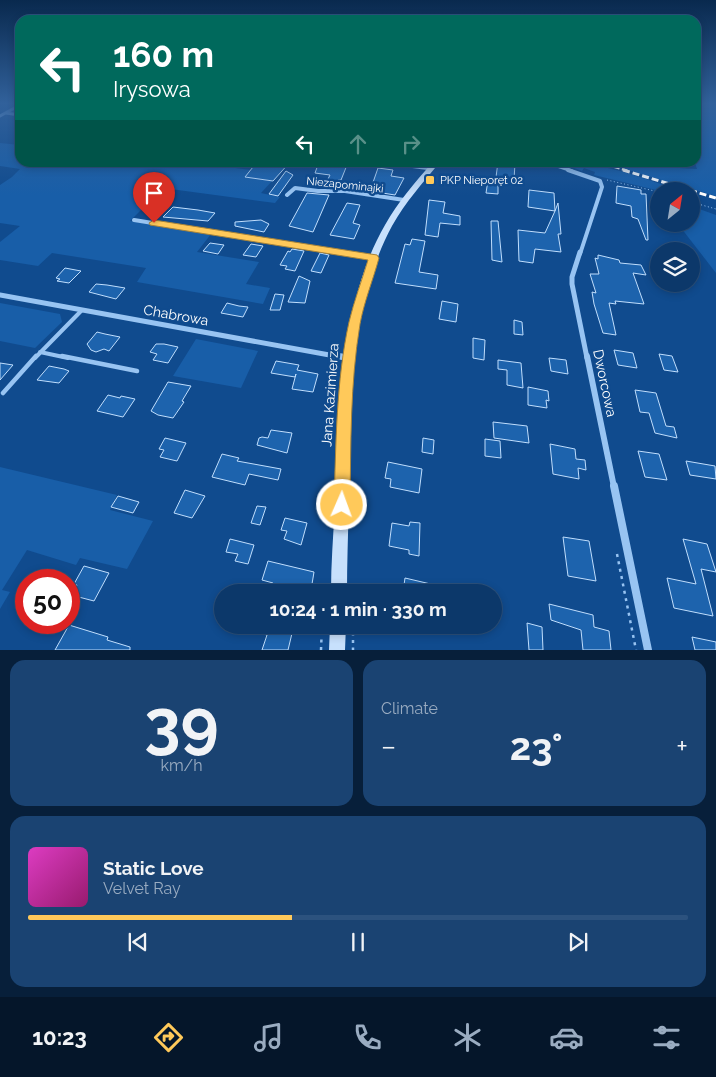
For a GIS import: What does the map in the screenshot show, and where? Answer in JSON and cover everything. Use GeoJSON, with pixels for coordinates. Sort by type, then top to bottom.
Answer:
{"type":"FeatureCollection","features":[{"type":"Feature","properties":{"kind":"main road","name":"Jana Kazimierza"},"geometry":{"type":"LineString","coordinates":[[339,584],[344,411],[349,358],[355,322],[374,258],[392,218],[404,200],[433,167]]}},
{"type":"Feature","properties":{"kind":"main road"},"geometry":{"type":"LineString","coordinates":[[337,650],[338,634]]}},
{"type":"Feature","properties":{"kind":"street"},"geometry":{"type":"LineString","coordinates":[[559,167],[600,181]]}},
{"type":"Feature","properties":{"kind":"street","name":"Dworcowa"},"geometry":{"type":"LineString","coordinates":[[600,181],[602,187],[572,277],[572,284],[648,650]]}},
{"type":"Feature","properties":{"kind":"street","name":"Niezapominajki"},"geometry":{"type":"LineString","coordinates":[[287,195],[295,188],[318,191],[345,191],[404,200]]}},
{"type":"Feature","properties":{"kind":"street"},"geometry":{"type":"LineString","coordinates":[[134,220],[374,258]]}},
{"type":"Feature","properties":{"kind":"street","name":"Chabrowa"},"geometry":{"type":"LineString","coordinates":[[0,295],[349,358]]}},
{"type":"Feature","properties":{"kind":"lane"},"geometry":{"type":"LineString","coordinates":[[3,393],[82,310]]}},
{"type":"Feature","properties":{"kind":"lane"},"geometry":{"type":"LineString","coordinates":[[40,352],[137,371]]}},
{"type":"Feature","properties":{"kind":"path"},"geometry":{"type":"LineString","coordinates":[[600,181],[616,181],[650,190]]}},
{"type":"Feature","properties":{"kind":"path"},"geometry":{"type":"LineString","coordinates":[[700,205],[716,209]]}},
{"type":"Feature","properties":{"kind":"path"},"geometry":{"type":"LineString","coordinates":[[321,650],[322,634]]}},
{"type":"Feature","properties":{"kind":"path"},"geometry":{"type":"LineString","coordinates":[[353,634],[353,650]]}},
{"type":"Feature","properties":{"kind":"shaded area"},"geometry":{"type":"Polygon","coordinates":[[[701,134],[716,134],[716,196],[700,191],[700,182],[668,182],[618,167],[697,169],[696,167],[701,167],[701,134]]]}},
{"type":"Feature","properties":{"kind":"shaded area"},"geometry":{"type":"Polygon","coordinates":[[[0,143],[15,144],[15,167],[236,167],[251,170],[246,177],[272,181],[261,193],[280,197],[275,203],[163,188],[130,221],[211,234],[197,252],[259,262],[246,284],[270,288],[263,304],[137,282],[146,268],[52,253],[38,266],[0,260],[0,242],[20,226],[0,223],[0,185],[20,169],[0,166],[0,143]]]}},
{"type":"Feature","properties":{"kind":"shaded area"},"geometry":{"type":"Polygon","coordinates":[[[572,167],[602,167],[655,182],[650,182],[650,189],[594,175],[595,172],[584,168],[582,171],[572,167]]]}},
{"type":"Feature","properties":{"kind":"shaded area"},"geometry":{"type":"Polygon","coordinates":[[[700,209],[716,215],[716,273],[700,252],[700,242],[692,242],[684,232],[700,232],[700,209]]]}},
{"type":"Feature","properties":{"kind":"shaded area"},"geometry":{"type":"Polygon","coordinates":[[[0,303],[60,314],[62,322],[35,348],[0,341],[0,303]]]}},
{"type":"Feature","properties":{"kind":"shaded area"},"geometry":{"type":"Polygon","coordinates":[[[196,339],[258,351],[241,388],[173,376],[196,339]]]}},
{"type":"Feature","properties":{"kind":"shaded area"},"geometry":{"type":"Polygon","coordinates":[[[0,467],[117,495],[110,510],[153,521],[127,569],[80,558],[76,565],[27,550],[2,590],[10,592],[0,609],[0,467]]]}},
{"type":"Feature","properties":{"kind":"building"},"geometry":{"type":"Polygon","coordinates":[[[253,167],[286,167],[273,181],[245,177],[253,167]]]}},
{"type":"Feature","properties":{"kind":"building"},"geometry":{"type":"Polygon","coordinates":[[[317,167],[346,167],[341,180],[338,180],[332,187],[324,187],[330,175],[315,173],[317,167]]]}},
{"type":"Feature","properties":{"kind":"building"},"geometry":{"type":"Polygon","coordinates":[[[497,167],[515,167],[514,180],[496,177],[497,167]]]}},
{"type":"Feature","properties":{"kind":"building"},"geometry":{"type":"Polygon","coordinates":[[[378,168],[393,170],[391,176],[404,178],[395,195],[370,191],[378,168]]]}},
{"type":"Feature","properties":{"kind":"building"},"geometry":{"type":"Polygon","coordinates":[[[286,171],[293,175],[278,196],[269,194],[286,171]]]}},
{"type":"Feature","properties":{"kind":"building"},"geometry":{"type":"Polygon","coordinates":[[[488,180],[498,181],[498,194],[486,193],[488,180]]]}},
{"type":"Feature","properties":{"kind":"building"},"geometry":{"type":"Polygon","coordinates":[[[617,186],[641,190],[641,194],[646,194],[648,240],[646,240],[638,219],[632,217],[631,206],[616,203],[617,186]]]}},
{"type":"Feature","properties":{"kind":"building"},"geometry":{"type":"Polygon","coordinates":[[[529,190],[554,193],[555,211],[528,207],[529,190]]]}},
{"type":"Feature","properties":{"kind":"building"},"geometry":{"type":"Polygon","coordinates":[[[307,193],[329,195],[313,232],[289,226],[307,193]]]}},
{"type":"Feature","properties":{"kind":"building"},"geometry":{"type":"Polygon","coordinates":[[[429,200],[445,202],[443,213],[460,216],[460,225],[440,223],[438,237],[425,235],[429,200]]]}},
{"type":"Feature","properties":{"kind":"building"},"geometry":{"type":"Polygon","coordinates":[[[347,203],[360,205],[353,223],[360,225],[354,239],[330,235],[347,203]]]}},
{"type":"Feature","properties":{"kind":"building"},"geometry":{"type":"Polygon","coordinates":[[[558,203],[561,234],[558,234],[561,252],[535,249],[533,263],[519,261],[518,230],[545,233],[558,203]]]}},
{"type":"Feature","properties":{"kind":"building"},"geometry":{"type":"Polygon","coordinates":[[[173,207],[215,213],[208,221],[163,217],[173,207]]]}},
{"type":"Feature","properties":{"kind":"building"},"geometry":{"type":"Polygon","coordinates":[[[261,220],[269,224],[264,232],[235,226],[235,222],[261,220]]]}},
{"type":"Feature","properties":{"kind":"building"},"geometry":{"type":"Polygon","coordinates":[[[491,221],[498,221],[502,262],[492,260],[491,221]]]}},
{"type":"Feature","properties":{"kind":"building"},"geometry":{"type":"Polygon","coordinates":[[[412,239],[425,241],[419,272],[438,275],[436,289],[395,283],[405,244],[410,245],[412,239]]]}},
{"type":"Feature","properties":{"kind":"building"},"geometry":{"type":"Polygon","coordinates":[[[210,243],[224,245],[218,254],[203,251],[210,243]]]}},
{"type":"Feature","properties":{"kind":"building"},"geometry":{"type":"Polygon","coordinates":[[[251,244],[263,246],[256,257],[243,255],[251,244]]]}},
{"type":"Feature","properties":{"kind":"building"},"geometry":{"type":"Polygon","coordinates":[[[292,249],[304,251],[295,271],[285,269],[287,266],[280,265],[288,251],[290,252],[292,249]]]}},
{"type":"Feature","properties":{"kind":"building"},"geometry":{"type":"Polygon","coordinates":[[[320,253],[329,255],[321,273],[311,271],[320,253]]]}},
{"type":"Feature","properties":{"kind":"building"},"geometry":{"type":"Polygon","coordinates":[[[598,255],[619,260],[620,263],[641,265],[646,275],[633,273],[644,304],[615,301],[616,304],[609,303],[616,335],[603,333],[594,304],[592,292],[596,293],[590,274],[599,274],[595,258],[598,259],[598,255]]]}},
{"type":"Feature","properties":{"kind":"building"},"geometry":{"type":"Polygon","coordinates":[[[65,268],[81,271],[69,283],[57,281],[60,279],[56,278],[65,268]]]}},
{"type":"Feature","properties":{"kind":"building"},"geometry":{"type":"Polygon","coordinates":[[[299,276],[310,281],[305,303],[288,302],[299,276]]]}},
{"type":"Feature","properties":{"kind":"building"},"geometry":{"type":"Polygon","coordinates":[[[96,284],[125,288],[116,299],[89,292],[96,284]]]}},
{"type":"Feature","properties":{"kind":"building"},"geometry":{"type":"Polygon","coordinates":[[[275,294],[284,295],[280,310],[270,310],[275,294]]]}},
{"type":"Feature","properties":{"kind":"building"},"geometry":{"type":"Polygon","coordinates":[[[442,301],[458,304],[456,322],[439,319],[442,301]]]}},
{"type":"Feature","properties":{"kind":"building"},"geometry":{"type":"Polygon","coordinates":[[[227,303],[248,307],[243,317],[221,313],[227,303]]]}},
{"type":"Feature","properties":{"kind":"building"},"geometry":{"type":"Polygon","coordinates":[[[514,320],[522,322],[523,335],[514,334],[514,320]]]}},
{"type":"Feature","properties":{"kind":"building"},"geometry":{"type":"Polygon","coordinates":[[[97,332],[120,337],[109,351],[104,349],[96,352],[91,350],[87,344],[97,332]]]}},
{"type":"Feature","properties":{"kind":"building"},"geometry":{"type":"Polygon","coordinates":[[[473,338],[485,340],[484,360],[473,358],[473,338]]]}},
{"type":"Feature","properties":{"kind":"building"},"geometry":{"type":"Polygon","coordinates":[[[156,344],[178,347],[168,363],[153,360],[157,354],[150,352],[156,344]]]}},
{"type":"Feature","properties":{"kind":"building"},"geometry":{"type":"Polygon","coordinates":[[[614,350],[633,353],[637,368],[618,365],[614,350]]]}},
{"type":"Feature","properties":{"kind":"building"},"geometry":{"type":"Polygon","coordinates":[[[659,354],[672,356],[678,372],[664,370],[659,354]]]}},
{"type":"Feature","properties":{"kind":"building"},"geometry":{"type":"Polygon","coordinates":[[[549,358],[566,360],[568,374],[551,371],[549,358]]]}},
{"type":"Feature","properties":{"kind":"building"},"geometry":{"type":"Polygon","coordinates":[[[498,360],[521,363],[523,388],[507,385],[507,370],[498,369],[498,360]]]}},
{"type":"Feature","properties":{"kind":"building"},"geometry":{"type":"Polygon","coordinates":[[[276,361],[299,365],[297,370],[318,374],[313,392],[292,389],[296,374],[295,377],[271,373],[276,361]]]}},
{"type":"Feature","properties":{"kind":"building"},"geometry":{"type":"Polygon","coordinates":[[[0,363],[13,365],[0,380],[0,363]]]}},
{"type":"Feature","properties":{"kind":"building"},"geometry":{"type":"Polygon","coordinates":[[[49,366],[69,371],[59,383],[37,380],[49,366]]]}},
{"type":"Feature","properties":{"kind":"building"},"geometry":{"type":"Polygon","coordinates":[[[168,382],[191,386],[182,401],[184,402],[173,418],[158,415],[151,411],[168,382]]]}},
{"type":"Feature","properties":{"kind":"building"},"geometry":{"type":"Polygon","coordinates":[[[528,387],[548,391],[549,401],[546,400],[547,408],[528,405],[528,387]]]}},
{"type":"Feature","properties":{"kind":"building"},"geometry":{"type":"Polygon","coordinates":[[[635,390],[656,393],[666,426],[674,427],[677,438],[655,433],[649,413],[640,412],[635,390]]]}},
{"type":"Feature","properties":{"kind":"building"},"geometry":{"type":"Polygon","coordinates":[[[108,395],[135,399],[123,417],[97,411],[108,395]]]}},
{"type":"Feature","properties":{"kind":"building"},"geometry":{"type":"Polygon","coordinates":[[[493,422],[527,426],[529,443],[494,438],[493,422]]]}},
{"type":"Feature","properties":{"kind":"building"},"geometry":{"type":"Polygon","coordinates":[[[271,430],[292,433],[287,453],[257,445],[259,438],[268,438],[271,430]]]}},
{"type":"Feature","properties":{"kind":"building"},"geometry":{"type":"Polygon","coordinates":[[[165,438],[186,443],[177,461],[160,457],[164,450],[159,449],[165,438]]]}},
{"type":"Feature","properties":{"kind":"building"},"geometry":{"type":"Polygon","coordinates":[[[423,438],[434,440],[433,454],[422,452],[423,438]]]}},
{"type":"Feature","properties":{"kind":"building"},"geometry":{"type":"Polygon","coordinates":[[[485,439],[500,441],[501,458],[485,456],[485,439]]]}},
{"type":"Feature","properties":{"kind":"building"},"geometry":{"type":"Polygon","coordinates":[[[550,444],[575,449],[576,459],[585,460],[586,470],[578,468],[579,479],[553,474],[550,444]]]}},
{"type":"Feature","properties":{"kind":"building"},"geometry":{"type":"Polygon","coordinates":[[[638,451],[659,454],[667,480],[645,477],[638,451]]]}},
{"type":"Feature","properties":{"kind":"building"},"geometry":{"type":"Polygon","coordinates":[[[222,454],[239,458],[237,461],[281,469],[278,480],[249,474],[245,485],[212,477],[222,454]]]}},
{"type":"Feature","properties":{"kind":"building"},"geometry":{"type":"Polygon","coordinates":[[[686,461],[715,466],[716,479],[690,475],[686,461]]]}},
{"type":"Feature","properties":{"kind":"building"},"geometry":{"type":"Polygon","coordinates":[[[388,462],[422,469],[419,493],[390,487],[391,479],[385,478],[388,462]]]}},
{"type":"Feature","properties":{"kind":"building"},"geometry":{"type":"Polygon","coordinates":[[[185,490],[205,496],[192,518],[174,513],[185,490]]]}},
{"type":"Feature","properties":{"kind":"building"},"geometry":{"type":"Polygon","coordinates":[[[118,496],[139,502],[133,513],[111,507],[118,496]]]}},
{"type":"Feature","properties":{"kind":"building"},"geometry":{"type":"Polygon","coordinates":[[[257,506],[266,507],[260,525],[251,523],[257,506]]]}},
{"type":"Feature","properties":{"kind":"building"},"geometry":{"type":"Polygon","coordinates":[[[285,518],[307,523],[301,545],[284,539],[287,531],[281,530],[285,518]]]}},
{"type":"Feature","properties":{"kind":"building"},"geometry":{"type":"Polygon","coordinates":[[[410,522],[420,523],[419,556],[409,554],[409,550],[389,546],[392,523],[409,526],[410,522]]]}},
{"type":"Feature","properties":{"kind":"building"},"geometry":{"type":"Polygon","coordinates":[[[563,537],[589,541],[596,581],[568,576],[563,537]]]}},
{"type":"Feature","properties":{"kind":"building"},"geometry":{"type":"Polygon","coordinates":[[[230,539],[254,545],[248,564],[235,561],[238,554],[226,552],[230,539]]]}},
{"type":"Feature","properties":{"kind":"building"},"geometry":{"type":"Polygon","coordinates":[[[683,539],[707,544],[716,572],[701,569],[713,616],[674,608],[667,578],[696,584],[683,539]]]}},
{"type":"Feature","properties":{"kind":"building"},"geometry":{"type":"Polygon","coordinates":[[[268,561],[314,572],[312,584],[273,584],[262,580],[268,561]]]}},
{"type":"Feature","properties":{"kind":"building"},"geometry":{"type":"Polygon","coordinates":[[[84,566],[109,573],[94,601],[80,597],[80,573],[84,566]]]}},
{"type":"Feature","properties":{"kind":"building"},"geometry":{"type":"Polygon","coordinates":[[[405,578],[431,584],[404,584],[405,578]]]}},
{"type":"Feature","properties":{"kind":"building"},"geometry":{"type":"Polygon","coordinates":[[[549,604],[593,615],[594,627],[609,631],[611,650],[583,650],[581,630],[551,620],[549,604]]]}},
{"type":"Feature","properties":{"kind":"building"},"geometry":{"type":"Polygon","coordinates":[[[527,623],[542,627],[543,650],[529,650],[527,623]]]}},
{"type":"Feature","properties":{"kind":"building"},"geometry":{"type":"Polygon","coordinates":[[[80,628],[108,637],[107,640],[130,647],[130,650],[55,650],[64,634],[80,634],[80,628]]]}},
{"type":"Feature","properties":{"kind":"building"},"geometry":{"type":"Polygon","coordinates":[[[264,634],[292,634],[288,650],[262,650],[267,635],[264,634]]]}},
{"type":"Feature","properties":{"kind":"building"},"geometry":{"type":"Polygon","coordinates":[[[692,637],[716,642],[716,650],[695,650],[692,637]]]}},
{"type":"Feature","properties":{"kind":"railway"},"geometry":{"type":"LineString","coordinates":[[615,167],[628,171]]}},
{"type":"Feature","properties":{"kind":"railway"},"geometry":{"type":"LineString","coordinates":[[623,170],[716,198]]}},
{"type":"Feature","properties":{"kind":"place","name":"PKP Nieporęt 02"},"geometry":{"type":"Point","coordinates":[430,180]}},
{"type":"Feature","properties":{"kind":"route"},"geometry":{"type":"LineString","coordinates":[[154,223],[310,246],[374,258],[355,322],[349,358],[344,411],[342,505]]}}]}
